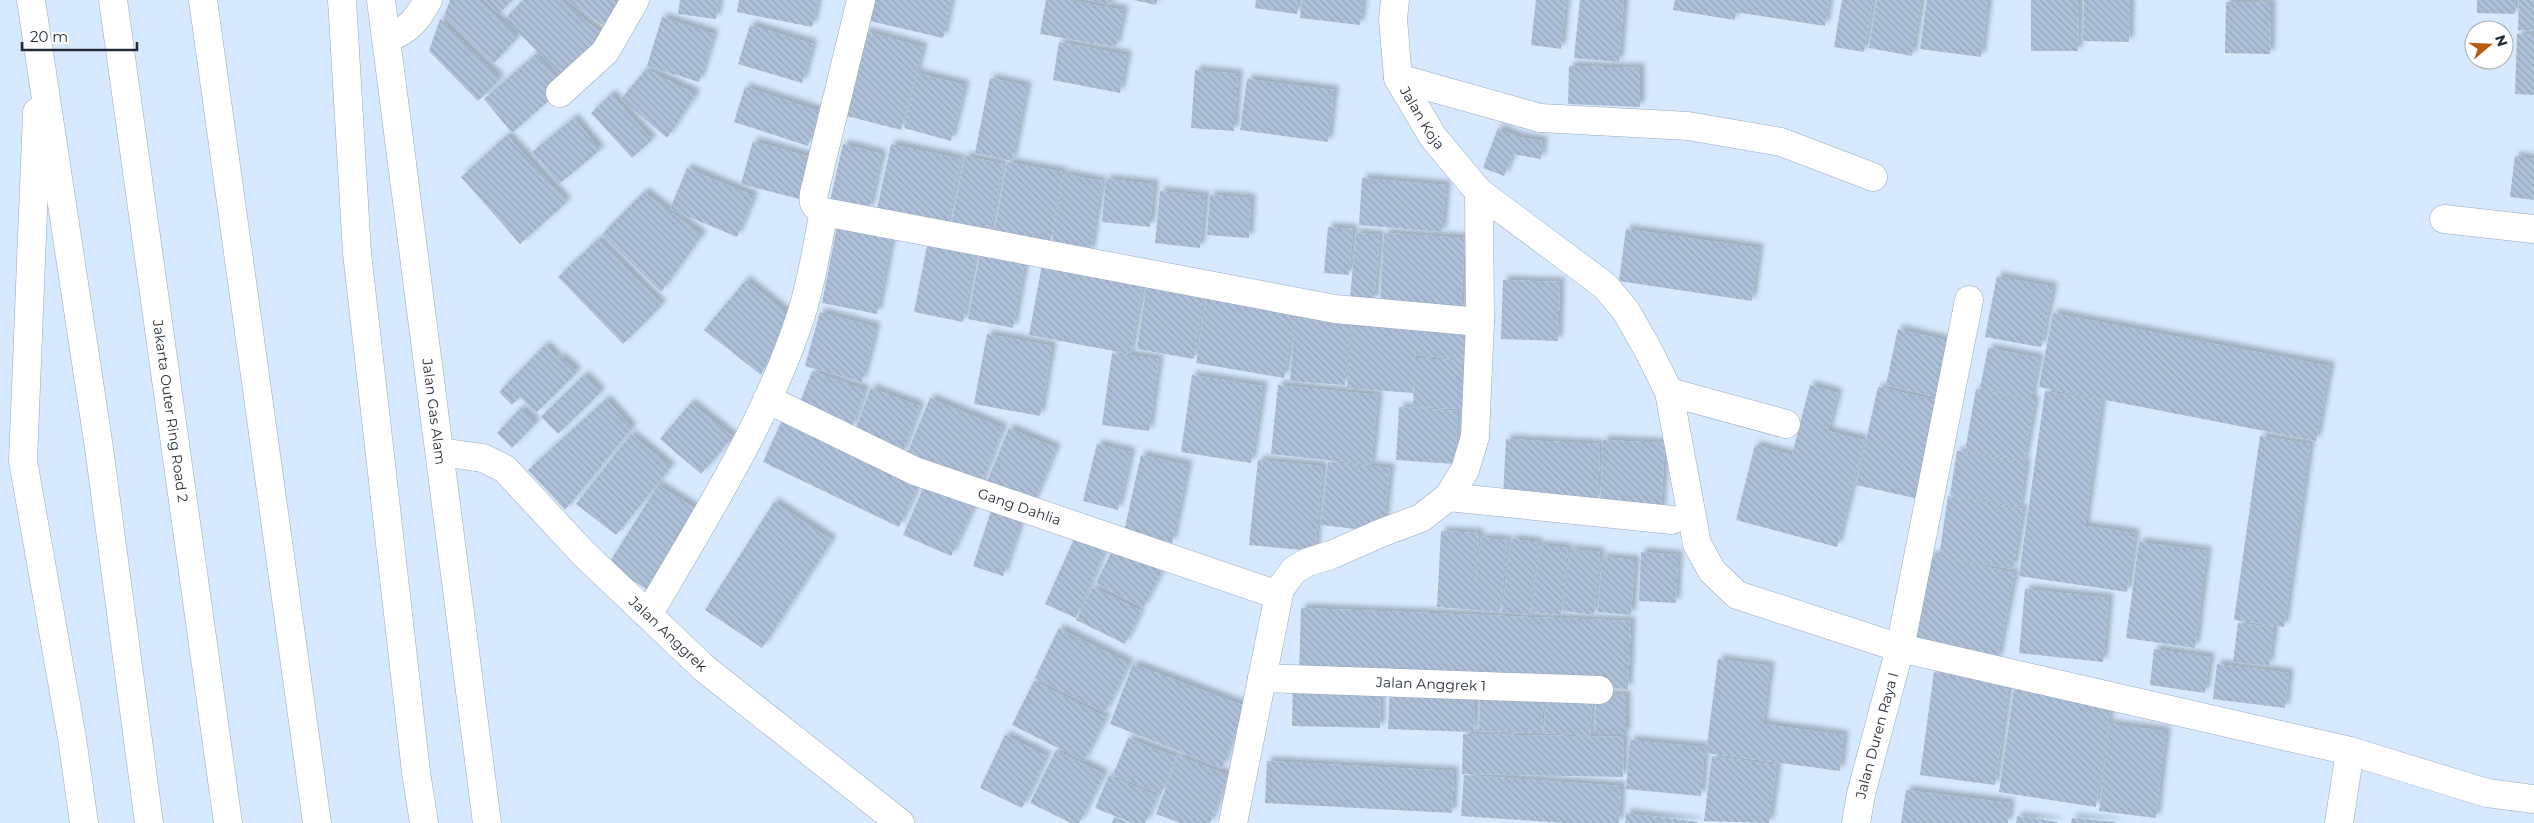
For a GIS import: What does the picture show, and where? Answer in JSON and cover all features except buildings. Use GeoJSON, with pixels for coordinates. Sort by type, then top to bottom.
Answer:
{"type":"FeatureCollection","features":[{"type":"Feature","properties":{"kind":"main road"},"geometry":{"type":"LineString","coordinates":[[31,0],[40,48],[97,438],[149,823]]}},
{"type":"Feature","properties":{"kind":"main road","name":"Jakarta Outer Ring Road 2"},"geometry":{"type":"LineString","coordinates":[[113,0],[228,823]]}},
{"type":"Feature","properties":{"kind":"main road"},"geometry":{"type":"LineString","coordinates":[[203,0],[317,823]]}},
{"type":"Feature","properties":{"kind":"main road"},"geometry":{"type":"LineString","coordinates":[[342,0],[357,253],[424,823]]}},
{"type":"Feature","properties":{"kind":"main road","name":"Jalan Gas Alam"},"geometry":{"type":"LineString","coordinates":[[381,0],[486,823]]}},
{"type":"Feature","properties":{"kind":"main road"},"geometry":{"type":"LineString","coordinates":[[387,38],[400,34],[412,25],[428,0]]}},
{"type":"Feature","properties":{"kind":"main road"},"geometry":{"type":"LineString","coordinates":[[560,93],[605,52],[635,0]]}},
{"type":"Feature","properties":{"kind":"main road"},"geometry":{"type":"LineString","coordinates":[[862,0],[812,201],[816,207],[824,212],[1335,309],[1480,322]]}},
{"type":"Feature","properties":{"kind":"main road","name":"Jalan Koja"},"geometry":{"type":"LineString","coordinates":[[1394,0],[1393,19],[1398,78],[1433,137],[1479,192],[1605,286],[1626,311],[1669,392],[1697,544],[1712,571],[1737,595],[1900,648],[2350,751],[2487,793],[2534,799]]}},
{"type":"Feature","properties":{"kind":"main road"},"geometry":{"type":"LineString","coordinates":[[40,48],[23,461],[70,728],[84,823]]}},
{"type":"Feature","properties":{"kind":"main road"},"geometry":{"type":"LineString","coordinates":[[1398,78],[1540,118],[1688,126],[1781,142],[1873,177]]}},
{"type":"Feature","properties":{"kind":"main road"},"geometry":{"type":"LineString","coordinates":[[1233,823],[1280,589],[1294,570],[1308,562],[1332,555],[1381,532],[1421,518],[1448,497],[1465,470],[1475,437],[1480,322],[1479,192]]}},
{"type":"Feature","properties":{"kind":"main road"},"geometry":{"type":"LineString","coordinates":[[648,615],[744,449],[767,399],[802,311],[824,212]]}},
{"type":"Feature","properties":{"kind":"main road"},"geometry":{"type":"LineString","coordinates":[[2444,220],[2534,229]]}},
{"type":"Feature","properties":{"kind":"main road","name":"Jalan Duren Raya I"},"geometry":{"type":"LineString","coordinates":[[1856,823],[1861,794],[1900,648],[1969,300]]}},
{"type":"Feature","properties":{"kind":"main road"},"geometry":{"type":"LineString","coordinates":[[1669,392],[1786,424]]}},
{"type":"Feature","properties":{"kind":"main road","name":"Gang Dahlia"},"geometry":{"type":"LineString","coordinates":[[767,399],[915,471],[1278,595]]}},
{"type":"Feature","properties":{"kind":"main road","name":"Jalan Anggrek"},"geometry":{"type":"LineString","coordinates":[[440,452],[483,458],[505,469],[582,553],[705,669],[900,823]]}},
{"type":"Feature","properties":{"kind":"main road"},"geometry":{"type":"LineString","coordinates":[[1448,497],[1672,520]]}},
{"type":"Feature","properties":{"kind":"main road","name":"Jalan Anggrek 1"},"geometry":{"type":"LineString","coordinates":[[1262,678],[1599,690]]}},
{"type":"Feature","properties":{"kind":"main road"},"geometry":{"type":"LineString","coordinates":[[2339,823],[2350,751]]}}]}
